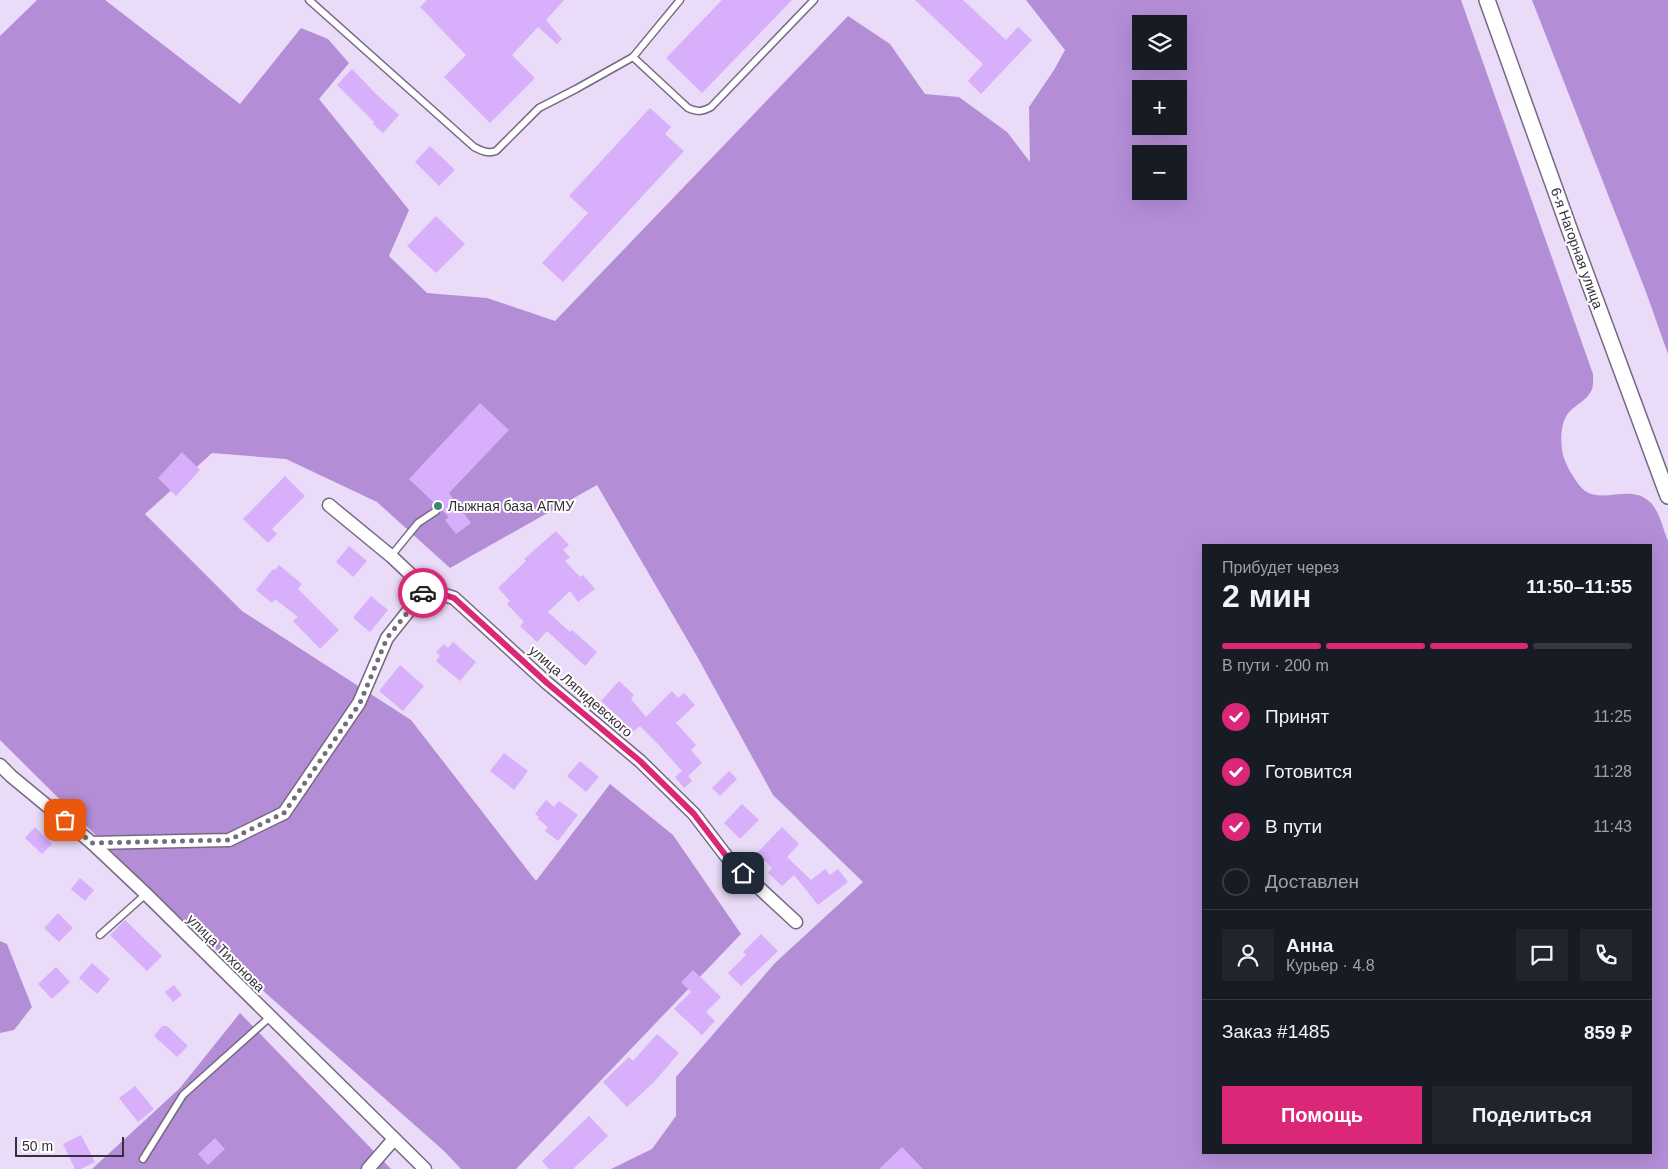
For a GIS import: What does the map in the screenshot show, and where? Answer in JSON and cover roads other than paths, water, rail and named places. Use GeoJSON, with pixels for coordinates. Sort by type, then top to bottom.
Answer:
{"type":"FeatureCollection","features":[{"type":"Feature","properties":{"kind":"street","name":"6-я Нагорная улица"},"geometry":{"type":"LineString","coordinates":[[1487,0],[1668,496]]}},
{"type":"Feature","properties":{"kind":"street","name":"улица Ляпидевского"},"geometry":{"type":"LineString","coordinates":[[329,505],[391,556],[426,589],[454,598],[547,683],[640,761],[694,814],[730,861],[796,922]]}},
{"type":"Feature","properties":{"kind":"street"},"geometry":{"type":"LineString","coordinates":[[92,843],[229,840],[284,813],[360,703],[387,638],[426,589]]}},
{"type":"Feature","properties":{"kind":"street","name":"улица Тихонова"},"geometry":{"type":"LineString","coordinates":[[0,765],[92,843],[146,894],[425,1169]]}},
{"type":"Feature","properties":{"kind":"street"},"geometry":{"type":"LineString","coordinates":[[368,1169],[394,1139]]}},
{"type":"Feature","properties":{"kind":"lane"},"geometry":{"type":"LineString","coordinates":[[309,0],[474,147],[491,153],[496,151],[539,108],[576,90],[633,56],[680,0]]}},
{"type":"Feature","properties":{"kind":"lane"},"geometry":{"type":"LineString","coordinates":[[633,56],[688,108],[704,111],[711,107],[814,0]]}},
{"type":"Feature","properties":{"kind":"lane"},"geometry":{"type":"LineString","coordinates":[[391,556],[418,523],[436,510]]}},
{"type":"Feature","properties":{"kind":"lane"},"geometry":{"type":"LineString","coordinates":[[100,935],[146,894]]}},
{"type":"Feature","properties":{"kind":"lane"},"geometry":{"type":"LineString","coordinates":[[142,1159],[183,1095],[270,1017]]}},
{"type":"Feature","properties":{"kind":"place","name":"Лыжная база АГМУ"},"geometry":{"type":"Point","coordinates":[438,506]}}]}
